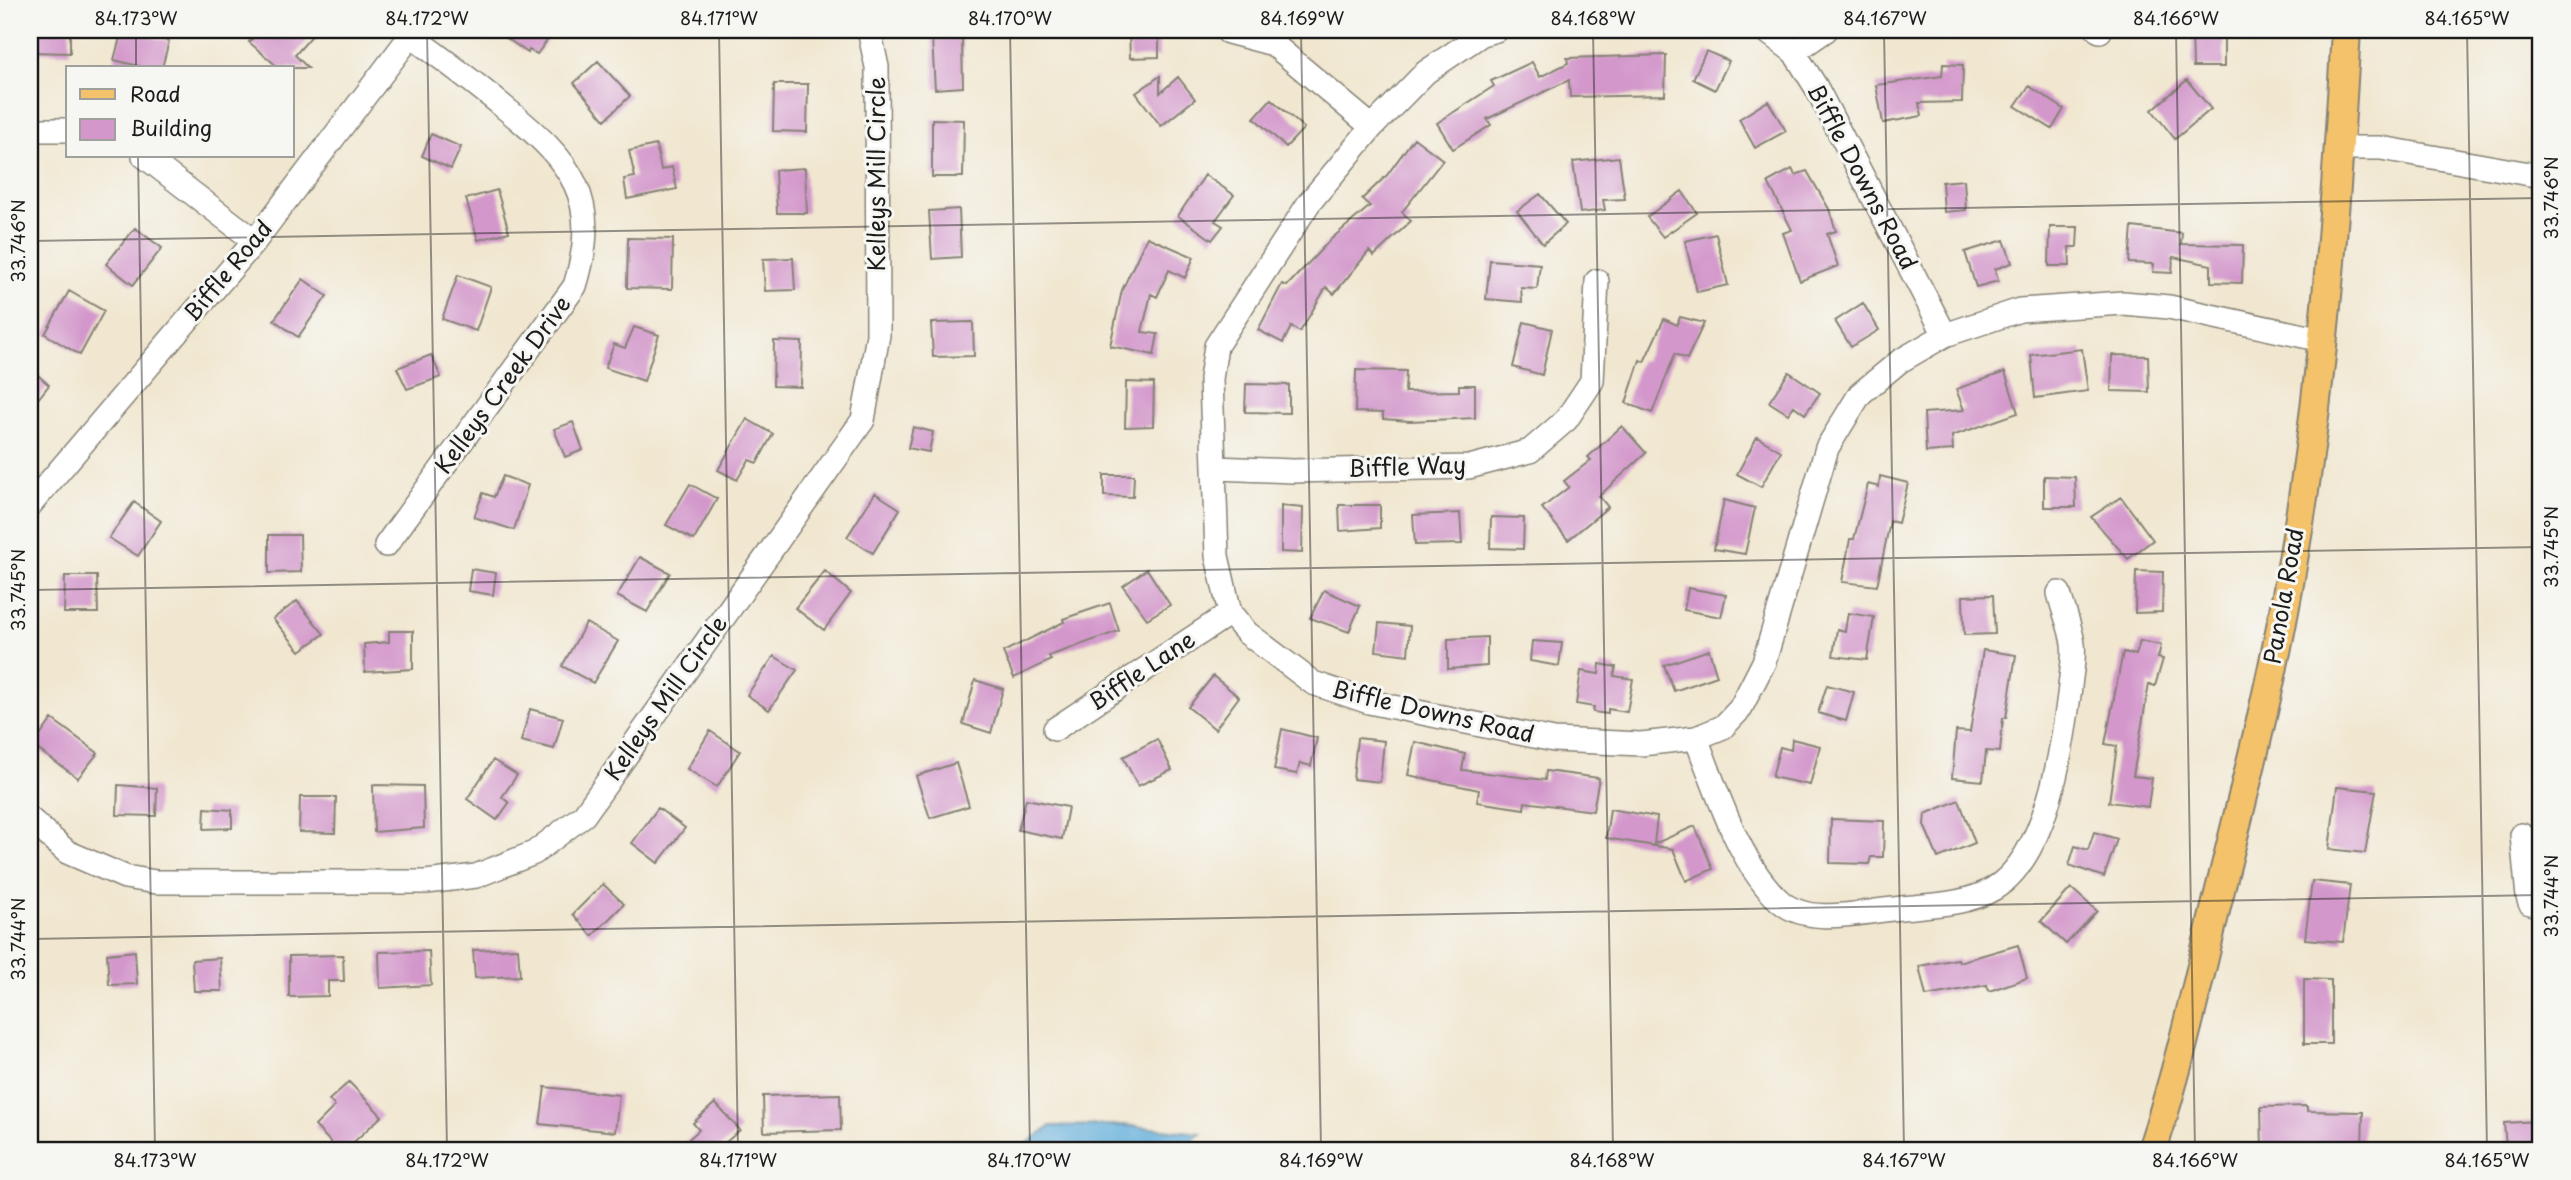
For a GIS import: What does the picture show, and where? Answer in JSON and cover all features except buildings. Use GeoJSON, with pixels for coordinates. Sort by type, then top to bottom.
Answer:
{"type":"FeatureCollection","features":[{"type":"Feature","properties":{"kind":"main road","name":"Panola Road"},"geometry":{"type":"LineString","coordinates":[[2152,1150],[2171,1092],[2257,737],[2294,560],[2322,340],[2340,148],[2346,30]]}},
{"type":"Feature","properties":{"kind":"street","name":"Kelleys Mill Circle"},"geometry":{"type":"LineString","coordinates":[[30,819],[67,852],[125,877],[156,882],[412,882],[476,876],[534,853],[584,815],[863,420],[878,335],[877,67],[869,30]]}},
{"type":"Feature","properties":{"kind":"street"},"geometry":{"type":"LineString","coordinates":[[1230,613],[1217,556],[1211,379],[1216,346],[1309,204],[1372,127],[1426,72],[1482,34],[1496,30]]}},
{"type":"Feature","properties":{"kind":"street","name":"Biffle Downs Road"},"geometry":{"type":"LineString","coordinates":[[1765,30],[1794,52],[1816,87],[1945,335]]}},
{"type":"Feature","properties":{"kind":"street"},"geometry":{"type":"LineString","coordinates":[[1794,52],[1826,30]]}},
{"type":"Feature","properties":{"kind":"street"},"geometry":{"type":"LineString","coordinates":[[1228,32],[1273,44],[1372,127]]}},
{"type":"Feature","properties":{"kind":"street","name":"Biffle Road"},"geometry":{"type":"LineString","coordinates":[[30,505],[255,241],[413,33]]}},
{"type":"Feature","properties":{"kind":"street","name":"Kelleys Creek Drive"},"geometry":{"type":"LineString","coordinates":[[386,545],[575,286],[584,257],[586,225],[576,185],[567,166],[547,142],[413,33]]}},
{"type":"Feature","properties":{"kind":"street"},"geometry":{"type":"LineString","coordinates":[[30,130],[66,130]]}},
{"type":"Feature","properties":{"kind":"street"},"geometry":{"type":"LineString","coordinates":[[2340,148],[2381,148],[2541,176]]}},
{"type":"Feature","properties":{"kind":"street"},"geometry":{"type":"LineString","coordinates":[[147,158],[255,241]]}},
{"type":"Feature","properties":{"kind":"street","name":"Biffle Way"},"geometry":{"type":"LineString","coordinates":[[1215,468],[1293,471],[1469,467],[1530,451],[1566,420],[1592,381],[1597,281]]}},
{"type":"Feature","properties":{"kind":"street","name":"Biffle Downs Road"},"geometry":{"type":"LineString","coordinates":[[1230,613],[1247,633],[1314,683],[1369,702],[1554,740],[1641,744],[1696,738],[1723,727],[1740,709],[1764,662],[1827,448],[1860,394],[1900,361],[1945,335],[2020,310],[2123,303],[2169,307],[2322,340]]}},
{"type":"Feature","properties":{"kind":"street"},"geometry":{"type":"LineString","coordinates":[[1696,738],[1740,843],[1760,880],[1783,903],[1812,915],[1856,913],[1970,899],[1993,890],[2013,874],[2031,845],[2045,810],[2065,732],[2074,645],[2059,593]]}},
{"type":"Feature","properties":{"kind":"street","name":"Biffle Lane"},"geometry":{"type":"LineString","coordinates":[[1055,729],[1230,613]]}},
{"type":"Feature","properties":{"kind":"street"},"geometry":{"type":"LineString","coordinates":[[2522,835],[2528,897],[2530,903],[2541,905]]}},
{"type":"Feature","properties":{"kind":"water"},"geometry":{"type":"Polygon","coordinates":[[[1122,1125],[1201,1133],[1181,1150],[1019,1150],[1050,1126],[1122,1125]]]}}]}
